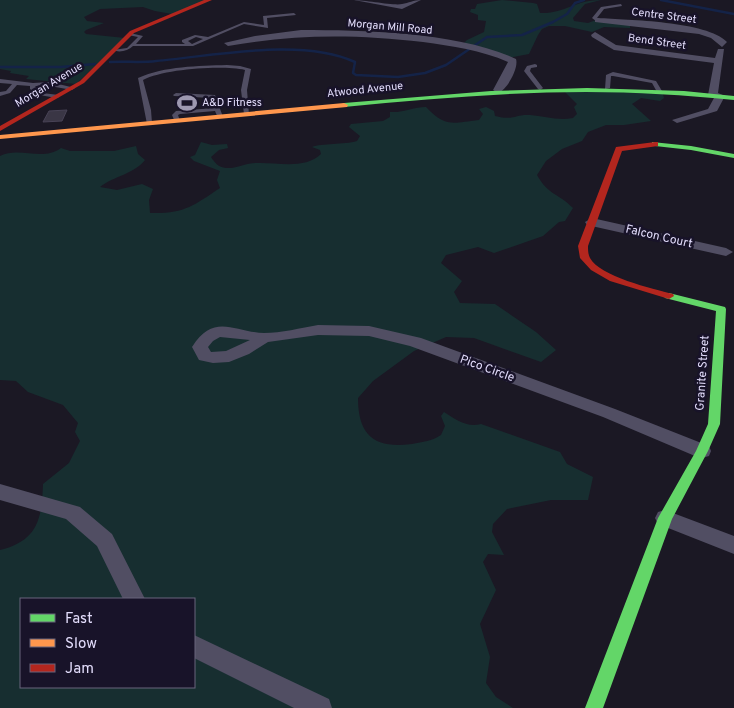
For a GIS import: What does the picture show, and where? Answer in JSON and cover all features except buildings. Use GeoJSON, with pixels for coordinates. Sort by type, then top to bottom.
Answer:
{"type":"FeatureCollection","features":[{"type":"Feature","properties":{"kind":"street","name":"Morgan Avenue"},"geometry":{"type":"LineString","coordinates":[[0,129],[92,75],[115,50],[131,40],[209,0]]}},
{"type":"Feature","properties":{"kind":"street"},"geometry":{"type":"LineString","coordinates":[[358,0],[402,7],[417,0]]}},
{"type":"Feature","properties":{"kind":"street","name":"Centre Street"},"geometry":{"type":"LineString","coordinates":[[598,20],[691,30],[714,36],[723,42],[722,44],[734,46]]}},
{"type":"Feature","properties":{"kind":"street","name":"Morgan Mill Road"},"geometry":{"type":"LineString","coordinates":[[228,43],[311,33],[406,39],[478,48],[496,52],[513,61],[513,67],[504,78],[498,90]]}},
{"type":"Feature","properties":{"kind":"street","name":"Bend Street"},"geometry":{"type":"LineString","coordinates":[[594,35],[614,47],[719,62]]}},
{"type":"Feature","properties":{"kind":"street"},"geometry":{"type":"LineString","coordinates":[[677,120],[712,111],[717,96],[722,44]]}},
{"type":"Feature","properties":{"kind":"street","name":"Atwood Avenue"},"geometry":{"type":"LineString","coordinates":[[0,137],[177,121],[219,113],[247,114],[498,90],[607,88],[637,84],[659,91],[734,98]]}},
{"type":"Feature","properties":{"kind":"street","name":"Granite Street"},"geometry":{"type":"LineString","coordinates":[[594,708],[665,518],[702,451],[714,424],[722,309],[616,280],[599,271],[585,259],[583,246],[619,149],[636,144],[662,143],[734,156]]}},
{"type":"Feature","properties":{"kind":"street","name":"Falcon Court"},"geometry":{"type":"LineString","coordinates":[[592,222],[726,252]]}},
{"type":"Feature","properties":{"kind":"street","name":"Pico Circle"},"geometry":{"type":"LineString","coordinates":[[264,338],[318,330],[369,331],[415,342],[610,413],[702,451]]}},
{"type":"Feature","properties":{"kind":"street"},"geometry":{"type":"LineString","coordinates":[[0,492],[73,512],[106,540],[134,598]]}},
{"type":"Feature","properties":{"kind":"street"},"geometry":{"type":"LineString","coordinates":[[665,518],[734,545]]}},
{"type":"Feature","properties":{"kind":"street"},"geometry":{"type":"LineString","coordinates":[[195,646],[320,708]]}},
{"type":"Feature","properties":{"kind":"lane"},"geometry":{"type":"LineString","coordinates":[[598,20],[594,18],[596,13],[602,8],[621,4]]}},
{"type":"Feature","properties":{"kind":"lane"},"geometry":{"type":"LineString","coordinates":[[131,40],[193,45],[244,23],[266,27],[265,17],[294,14]]}},
{"type":"Feature","properties":{"kind":"lane"},"geometry":{"type":"LineString","coordinates":[[193,45],[184,41],[195,36],[210,38]]}},
{"type":"Feature","properties":{"kind":"lane"},"geometry":{"type":"LineString","coordinates":[[149,123],[148,110],[140,80],[152,73],[234,66],[248,69],[244,90],[247,114]]}},
{"type":"Feature","properties":{"kind":"lane"},"geometry":{"type":"LineString","coordinates":[[535,66],[531,66],[527,71],[540,88]]}},
{"type":"Feature","properties":{"kind":"lane"},"geometry":{"type":"LineString","coordinates":[[0,81],[33,86],[50,84],[72,88]]}},
{"type":"Feature","properties":{"kind":"lane"},"geometry":{"type":"LineString","coordinates":[[0,94],[8,92],[16,83]]}},
{"type":"Feature","properties":{"kind":"lane"},"geometry":{"type":"LineString","coordinates":[[33,86],[32,88],[41,94],[57,96]]}},
{"type":"Feature","properties":{"kind":"lane"},"geometry":{"type":"LineString","coordinates":[[176,95],[209,94],[213,96],[219,113]]}},
{"type":"Feature","properties":{"kind":"green space"},"geometry":{"type":"Polygon","coordinates":[[[0,0],[208,0],[172,14],[143,7],[100,9],[84,17],[87,21],[104,23],[86,30],[84,32],[86,34],[125,38],[76,84],[26,79],[29,76],[10,73],[11,71],[0,69],[0,0]]]}},
{"type":"Feature","properties":{"kind":"green space"},"geometry":{"type":"Polygon","coordinates":[[[502,0],[537,4],[540,13],[549,13],[584,2],[601,0],[585,4],[573,18],[574,21],[588,23],[596,20],[630,24],[630,28],[604,27],[592,32],[565,26],[549,26],[542,29],[529,54],[508,58],[462,45],[467,40],[484,32],[486,21],[478,20],[478,15],[470,12],[471,9],[475,9],[477,4],[502,0]]]}},
{"type":"Feature","properties":{"kind":"green space"},"geometry":{"type":"Polygon","coordinates":[[[564,91],[662,91],[664,98],[660,101],[641,98],[632,104],[651,121],[624,125],[606,125],[588,132],[582,141],[562,149],[546,161],[537,175],[549,190],[573,208],[565,221],[559,222],[543,236],[494,253],[478,247],[446,255],[441,263],[462,281],[454,292],[460,303],[495,304],[536,332],[556,350],[541,362],[474,338],[446,337],[414,351],[373,381],[358,398],[361,422],[365,431],[379,442],[399,445],[420,443],[434,439],[441,435],[445,426],[441,416],[444,412],[466,424],[481,424],[560,452],[567,464],[593,477],[588,500],[551,500],[507,509],[493,524],[492,532],[504,555],[488,554],[483,562],[496,590],[480,624],[490,657],[486,683],[496,697],[513,708],[0,708],[0,550],[22,541],[30,535],[39,518],[43,484],[69,463],[80,441],[75,432],[78,423],[63,405],[28,392],[16,381],[0,380],[0,156],[15,152],[46,154],[61,148],[70,151],[114,151],[136,146],[138,154],[145,160],[130,172],[100,187],[117,190],[142,184],[153,189],[149,200],[150,213],[162,213],[188,208],[220,188],[217,180],[220,171],[194,161],[190,157],[195,155],[201,142],[212,145],[227,144],[228,148],[219,150],[211,157],[217,164],[223,167],[234,168],[256,163],[299,164],[314,159],[321,154],[320,150],[312,147],[357,141],[360,136],[349,127],[351,124],[383,121],[390,117],[390,112],[426,107],[444,121],[456,123],[479,120],[483,114],[479,109],[486,107],[494,111],[495,116],[501,117],[510,118],[530,115],[567,119],[573,118],[577,114],[574,107],[577,104],[564,91]]]}},
{"type":"Feature","properties":{"kind":"waterway"},"geometry":{"type":"LineString","coordinates":[[110,62],[150,62],[257,50],[284,49],[334,55],[355,62],[353,73],[356,75],[398,77],[425,73],[446,65],[487,37],[522,35],[553,22],[567,14],[575,3],[584,0]]}},
{"type":"Feature","properties":{"kind":"waterway"},"geometry":{"type":"LineString","coordinates":[[661,0],[734,14]]}},
{"type":"Feature","properties":{"kind":"waterway"},"geometry":{"type":"LineString","coordinates":[[0,67],[61,67],[95,64]]}},
{"type":"Feature","properties":{"kind":"traffic: fast"},"geometry":{"type":"LineString","coordinates":[[344,105],[442,96],[587,90],[684,93],[734,98]]}},
{"type":"Feature","properties":{"kind":"traffic: fast"},"geometry":{"type":"LineString","coordinates":[[655,144],[734,156]]}},
{"type":"Feature","properties":{"kind":"traffic: fast"},"geometry":{"type":"LineString","coordinates":[[594,708],[665,518],[702,451],[714,424],[721,309],[669,296]]}},
{"type":"Feature","properties":{"kind":"traffic: slow"},"geometry":{"type":"LineString","coordinates":[[0,137],[344,105]]}},
{"type":"Feature","properties":{"kind":"traffic: jam"},"geometry":{"type":"LineString","coordinates":[[0,129],[82,82],[132,32],[209,0]]}},
{"type":"Feature","properties":{"kind":"traffic: jam"},"geometry":{"type":"LineString","coordinates":[[655,144],[619,149],[583,246],[587,261],[603,274],[625,283],[669,296]]}},
{"type":"Feature","properties":{"kind":"place","name":"A&D Fitness"},"geometry":{"type":"Point","coordinates":[187,103]}}]}
